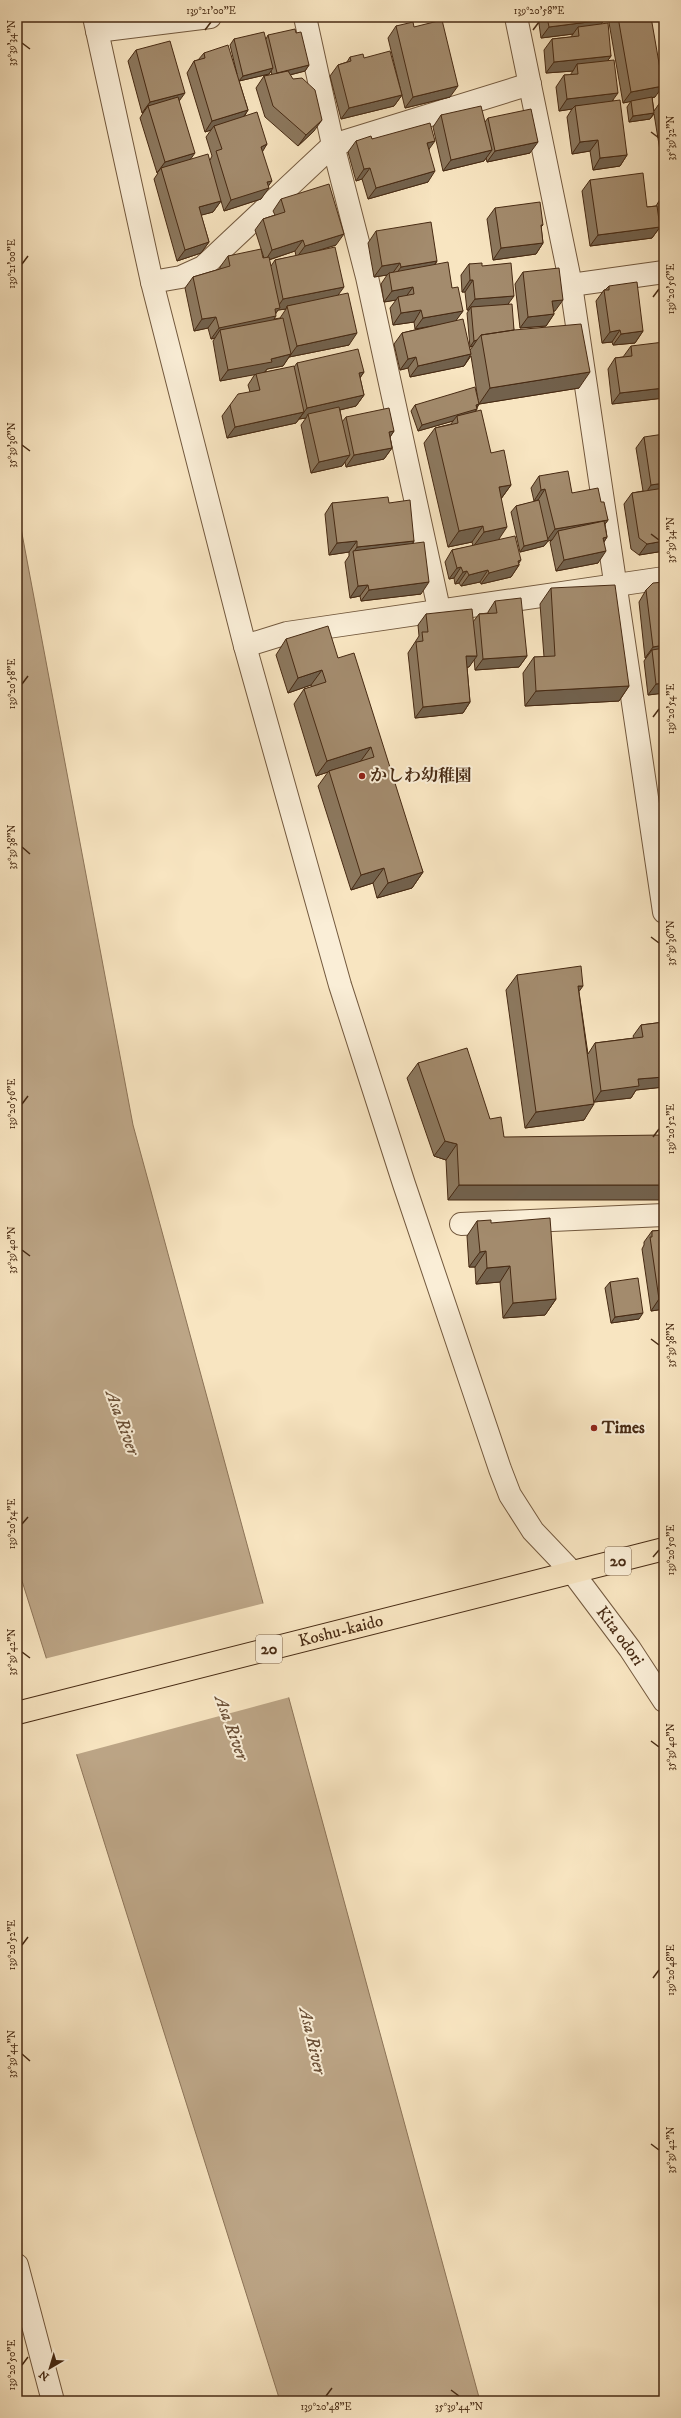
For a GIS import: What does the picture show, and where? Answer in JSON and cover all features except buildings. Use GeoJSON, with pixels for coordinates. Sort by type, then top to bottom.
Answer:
{"type":"FeatureCollection","features":[{"type":"Feature","properties":{"kind":"highway","name":"Koshu-kaido"},"geometry":{"type":"LineString","coordinates":[[17,1713],[664,1549]]}},
{"type":"Feature","properties":{"kind":"street"},"geometry":{"type":"LineString","coordinates":[[96,24],[210,17]]}},
{"type":"Feature","properties":{"kind":"street"},"geometry":{"type":"LineString","coordinates":[[305,17],[332,145],[367,277],[439,609]]}},
{"type":"Feature","properties":{"kind":"street"},"geometry":{"type":"LineString","coordinates":[[516,17],[571,285],[617,586],[657,804],[664,912]]}},
{"type":"Feature","properties":{"kind":"street","name":"Kita odori"},"geometry":{"type":"LineString","coordinates":[[96,24],[152,282],[245,646],[340,985],[404,1184],[500,1469],[510,1495],[533,1531],[573,1573],[630,1649],[664,1701]]}},
{"type":"Feature","properties":{"kind":"street"},"geometry":{"type":"LineString","coordinates":[[152,282],[180,277],[203,267],[332,145],[530,84]]}},
{"type":"Feature","properties":{"kind":"street"},"geometry":{"type":"LineString","coordinates":[[571,285],[664,272]]}},
{"type":"Feature","properties":{"kind":"street"},"geometry":{"type":"LineString","coordinates":[[245,646],[287,632],[439,609],[617,586],[664,578]]}},
{"type":"Feature","properties":{"kind":"street"},"geometry":{"type":"LineString","coordinates":[[461,1224],[664,1215]]}},
{"type":"Feature","properties":{"kind":"street"},"geometry":{"type":"LineString","coordinates":[[17,2265],[53,2401]]}},
{"type":"Feature","properties":{"kind":"water","name":"Asa River"},"geometry":{"type":"Polygon","coordinates":[[[17,507],[133,1125],[480,2401],[280,2401],[17,1565],[17,507]]]}},
{"type":"Feature","properties":{"kind":"pier"},"geometry":{"type":"Polygon","coordinates":[[[265,1603],[290,1697],[74,1755],[44,1659],[265,1603]]]}},
{"type":"Feature","properties":{"kind":"place","name":"かしわ幼稚園"},"geometry":{"type":"Point","coordinates":[362,776]}},
{"type":"Feature","properties":{"kind":"place","name":"Times"},"geometry":{"type":"Point","coordinates":[594,1428]}}]}
